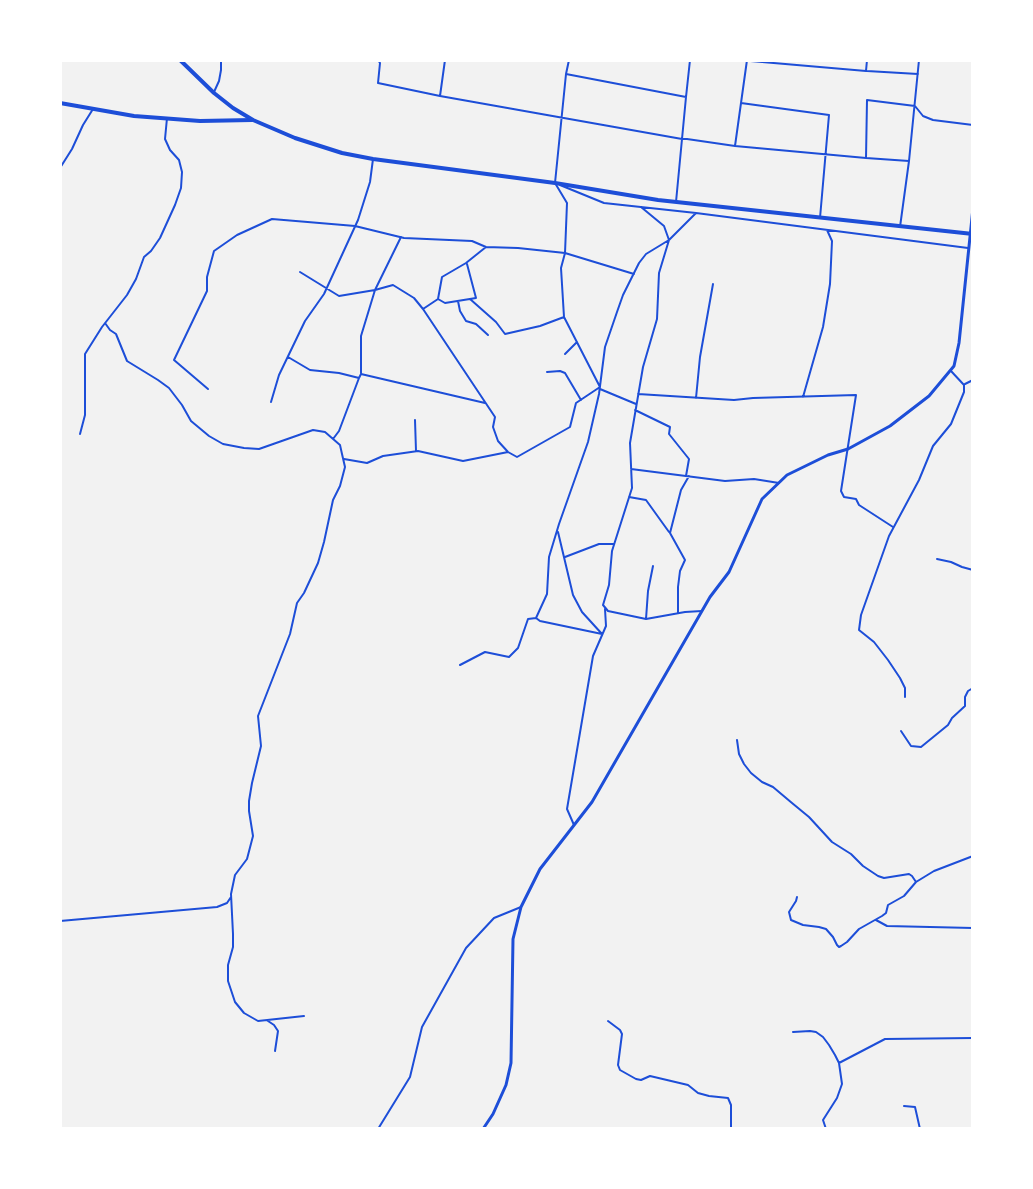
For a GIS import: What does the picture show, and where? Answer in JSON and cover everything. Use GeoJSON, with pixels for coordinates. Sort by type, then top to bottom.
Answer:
{"type":"FeatureCollection","features":[{"type":"Feature","properties":{"kind":"main road"},"geometry":{"type":"LineString","coordinates":[[180,60],[214,93],[253,120],[274,130],[342,153],[676,202],[972,234]]}},
{"type":"Feature","properties":{"kind":"main road"},"geometry":{"type":"LineString","coordinates":[[60,103],[134,116],[200,121],[253,120]]}},
{"type":"Feature","properties":{"kind":"street"},"geometry":{"type":"LineString","coordinates":[[214,93],[219,81],[221,60]]}},
{"type":"Feature","properties":{"kind":"street"},"geometry":{"type":"LineString","coordinates":[[378,60],[380,63],[378,83],[440,96],[682,140],[909,160]]}},
{"type":"Feature","properties":{"kind":"street"},"geometry":{"type":"LineString","coordinates":[[440,96],[445,60]]}},
{"type":"Feature","properties":{"kind":"street"},"geometry":{"type":"LineString","coordinates":[[569,60],[555,183],[567,203],[561,268],[564,317],[600,388],[636,404]]}},
{"type":"Feature","properties":{"kind":"street"},"geometry":{"type":"LineString","coordinates":[[676,202],[690,60]]}},
{"type":"Feature","properties":{"kind":"street"},"geometry":{"type":"LineString","coordinates":[[739,60],[918,74]]}},
{"type":"Feature","properties":{"kind":"street"},"geometry":{"type":"LineString","coordinates":[[735,146],[747,60]]}},
{"type":"Feature","properties":{"kind":"street"},"geometry":{"type":"LineString","coordinates":[[866,71],[867,60]]}},
{"type":"Feature","properties":{"kind":"street"},"geometry":{"type":"LineString","coordinates":[[900,227],[919,60]]}},
{"type":"Feature","properties":{"kind":"street"},"geometry":{"type":"LineString","coordinates":[[566,74],[686,97]]}},
{"type":"Feature","properties":{"kind":"street"},"geometry":{"type":"LineString","coordinates":[[866,158],[867,100],[915,105],[923,116],[933,120],[973,124]]}},
{"type":"Feature","properties":{"kind":"street"},"geometry":{"type":"LineString","coordinates":[[741,103],[829,115],[820,218]]}},
{"type":"Feature","properties":{"kind":"street"},"geometry":{"type":"LineString","coordinates":[[60,168],[93,109]]}},
{"type":"Feature","properties":{"kind":"street"},"geometry":{"type":"LineString","coordinates":[[80,434],[86,415],[85,354],[89,345],[132,287],[144,257],[160,238],[181,188],[182,172],[178,160],[165,139],[167,118]]}},
{"type":"Feature","properties":{"kind":"street"},"geometry":{"type":"LineString","coordinates":[[271,402],[279,375],[305,321],[327,288],[355,226],[370,182],[374,159]]}},
{"type":"Feature","properties":{"kind":"street"},"geometry":{"type":"LineString","coordinates":[[555,183],[604,203],[970,248]]}},
{"type":"Feature","properties":{"kind":"street"},"geometry":{"type":"LineString","coordinates":[[574,825],[567,809],[593,656],[606,626],[603,605],[609,585],[612,551],[632,488],[630,443],[643,367],[657,319],[659,273],[669,240],[664,226],[641,207]]}},
{"type":"Feature","properties":{"kind":"street"},"geometry":{"type":"LineString","coordinates":[[483,1129],[500,1100],[511,1063],[513,939],[521,907],[540,869],[592,802],[710,597],[729,572],[762,499],[787,475],[828,454],[848,449],[890,426],[929,396],[954,366],[959,343],[973,208]]}},
{"type":"Feature","properties":{"kind":"street"},"geometry":{"type":"LineString","coordinates":[[536,618],[547,594],[549,557],[588,442],[600,388],[605,347],[623,296],[639,263],[646,254],[669,240],[696,213]]}},
{"type":"Feature","properties":{"kind":"street"},"geometry":{"type":"LineString","coordinates":[[208,389],[174,360],[207,291],[207,277],[214,251],[237,235],[272,219],[355,226],[400,237],[472,241],[486,247],[564,253],[634,274]]}},
{"type":"Feature","properties":{"kind":"street"},"geometry":{"type":"LineString","coordinates":[[803,397],[823,327],[830,284],[832,241],[826,229]]}},
{"type":"Feature","properties":{"kind":"street"},"geometry":{"type":"LineString","coordinates":[[333,439],[339,431],[361,374],[361,336],[375,290],[400,237]]}},
{"type":"Feature","properties":{"kind":"street"},"geometry":{"type":"LineString","coordinates":[[423,309],[438,299],[442,277],[466,263],[486,247]]}},
{"type":"Feature","properties":{"kind":"street"},"geometry":{"type":"LineString","coordinates":[[438,299],[445,303],[476,298],[466,263]]}},
{"type":"Feature","properties":{"kind":"street"},"geometry":{"type":"LineString","coordinates":[[300,272],[339,296],[393,285],[414,298],[495,417],[493,427],[498,441],[508,452],[517,457],[570,428],[576,403],[600,388]]}},
{"type":"Feature","properties":{"kind":"street"},"geometry":{"type":"LineString","coordinates":[[696,398],[712,284]]}},
{"type":"Feature","properties":{"kind":"street"},"geometry":{"type":"LineString","coordinates":[[470,299],[496,321],[505,333],[540,326],[564,317]]}},
{"type":"Feature","properties":{"kind":"street"},"geometry":{"type":"LineString","coordinates":[[458,301],[460,311],[466,321],[476,324],[488,335]]}},
{"type":"Feature","properties":{"kind":"street"},"geometry":{"type":"LineString","coordinates":[[105,323],[116,334],[127,361],[169,388],[182,405],[190,421],[223,444],[259,449],[313,430],[325,432],[340,445],[345,467],[333,500],[318,563],[297,603],[290,634],[258,716],[261,746],[249,801],[254,837],[247,859],[235,875],[231,897],[233,947],[228,965],[228,981],[235,1002],[244,1013],[258,1021],[304,1016]]}},
{"type":"Feature","properties":{"kind":"street"},"geometry":{"type":"LineString","coordinates":[[566,354],[577,342]]}},
{"type":"Feature","properties":{"kind":"street"},"geometry":{"type":"LineString","coordinates":[[288,357],[310,370],[359,378]]}},
{"type":"Feature","properties":{"kind":"street"},"geometry":{"type":"LineString","coordinates":[[905,697],[905,688],[888,660],[874,642],[859,630],[861,615],[893,527],[919,480],[933,446],[951,424],[964,392],[964,385],[950,370]]}},
{"type":"Feature","properties":{"kind":"street"},"geometry":{"type":"LineString","coordinates":[[547,372],[565,373],[581,400]]}},
{"type":"Feature","properties":{"kind":"street"},"geometry":{"type":"LineString","coordinates":[[361,374],[485,403]]}},
{"type":"Feature","properties":{"kind":"street"},"geometry":{"type":"LineString","coordinates":[[964,385],[973,380]]}},
{"type":"Feature","properties":{"kind":"street"},"geometry":{"type":"LineString","coordinates":[[638,394],[734,400],[856,395],[841,491],[844,497],[856,499],[859,506],[893,527]]}},
{"type":"Feature","properties":{"kind":"street"},"geometry":{"type":"LineString","coordinates":[[635,410],[670,427],[669,434],[689,459],[687,476],[681,490],[670,534]]}},
{"type":"Feature","properties":{"kind":"street"},"geometry":{"type":"LineString","coordinates":[[415,420],[416,451]]}},
{"type":"Feature","properties":{"kind":"street"},"geometry":{"type":"LineString","coordinates":[[343,459],[367,463],[383,456],[416,451],[463,462],[508,452]]}},
{"type":"Feature","properties":{"kind":"street"},"geometry":{"type":"LineString","coordinates":[[631,469],[725,481],[754,479],[779,483]]}},
{"type":"Feature","properties":{"kind":"street"},"geometry":{"type":"LineString","coordinates":[[629,497],[646,500],[686,560],[680,571],[678,613]]}},
{"type":"Feature","properties":{"kind":"street"},"geometry":{"type":"LineString","coordinates":[[557,529],[573,595],[582,612],[602,634]]}},
{"type":"Feature","properties":{"kind":"street"},"geometry":{"type":"LineString","coordinates":[[565,557],[599,544],[614,544]]}},
{"type":"Feature","properties":{"kind":"street"},"geometry":{"type":"LineString","coordinates":[[937,559],[973,570]]}},
{"type":"Feature","properties":{"kind":"street"},"geometry":{"type":"LineString","coordinates":[[646,619],[653,566]]}},
{"type":"Feature","properties":{"kind":"street"},"geometry":{"type":"LineString","coordinates":[[605,607],[608,611],[646,619],[702,611]]}},
{"type":"Feature","properties":{"kind":"street"},"geometry":{"type":"LineString","coordinates":[[460,665],[485,652],[509,657],[518,648],[528,619],[536,618],[540,621],[602,634]]}},
{"type":"Feature","properties":{"kind":"street"},"geometry":{"type":"LineString","coordinates":[[902,730],[911,746],[921,747],[948,725],[952,718],[966,706],[965,697],[973,688]]}},
{"type":"Feature","properties":{"kind":"street"},"geometry":{"type":"LineString","coordinates":[[737,740],[739,754],[751,773],[773,787],[809,817],[832,842],[878,876],[884,878],[909,874],[916,882]]}},
{"type":"Feature","properties":{"kind":"street"},"geometry":{"type":"LineString","coordinates":[[797,897],[789,912],[791,920],[803,926],[826,929],[839,947],[859,929],[885,913],[888,905],[904,896],[916,882],[934,871],[973,856]]}},
{"type":"Feature","properties":{"kind":"street"},"geometry":{"type":"LineString","coordinates":[[60,921],[217,907],[227,903],[231,897]]}},
{"type":"Feature","properties":{"kind":"street"},"geometry":{"type":"LineString","coordinates":[[378,1129],[410,1077],[422,1028],[466,948],[494,918],[521,907]]}},
{"type":"Feature","properties":{"kind":"street"},"geometry":{"type":"LineString","coordinates":[[876,920],[887,926],[973,928]]}},
{"type":"Feature","properties":{"kind":"street"},"geometry":{"type":"LineString","coordinates":[[268,1021],[278,1031],[275,1051]]}},
{"type":"Feature","properties":{"kind":"street"},"geometry":{"type":"LineString","coordinates":[[608,1021],[622,1034],[618,1065],[620,1070],[636,1079],[640,1080],[650,1076],[688,1085],[698,1093],[728,1098],[731,1105],[731,1129]]}},
{"type":"Feature","properties":{"kind":"street"},"geometry":{"type":"LineString","coordinates":[[793,1032],[816,1032],[823,1037],[839,1063],[842,1084],[837,1098],[823,1120],[826,1129]]}},
{"type":"Feature","properties":{"kind":"street"},"geometry":{"type":"LineString","coordinates":[[839,1063],[885,1039],[973,1038]]}},
{"type":"Feature","properties":{"kind":"street"},"geometry":{"type":"LineString","coordinates":[[904,1106],[915,1107],[920,1129]]}}]}
